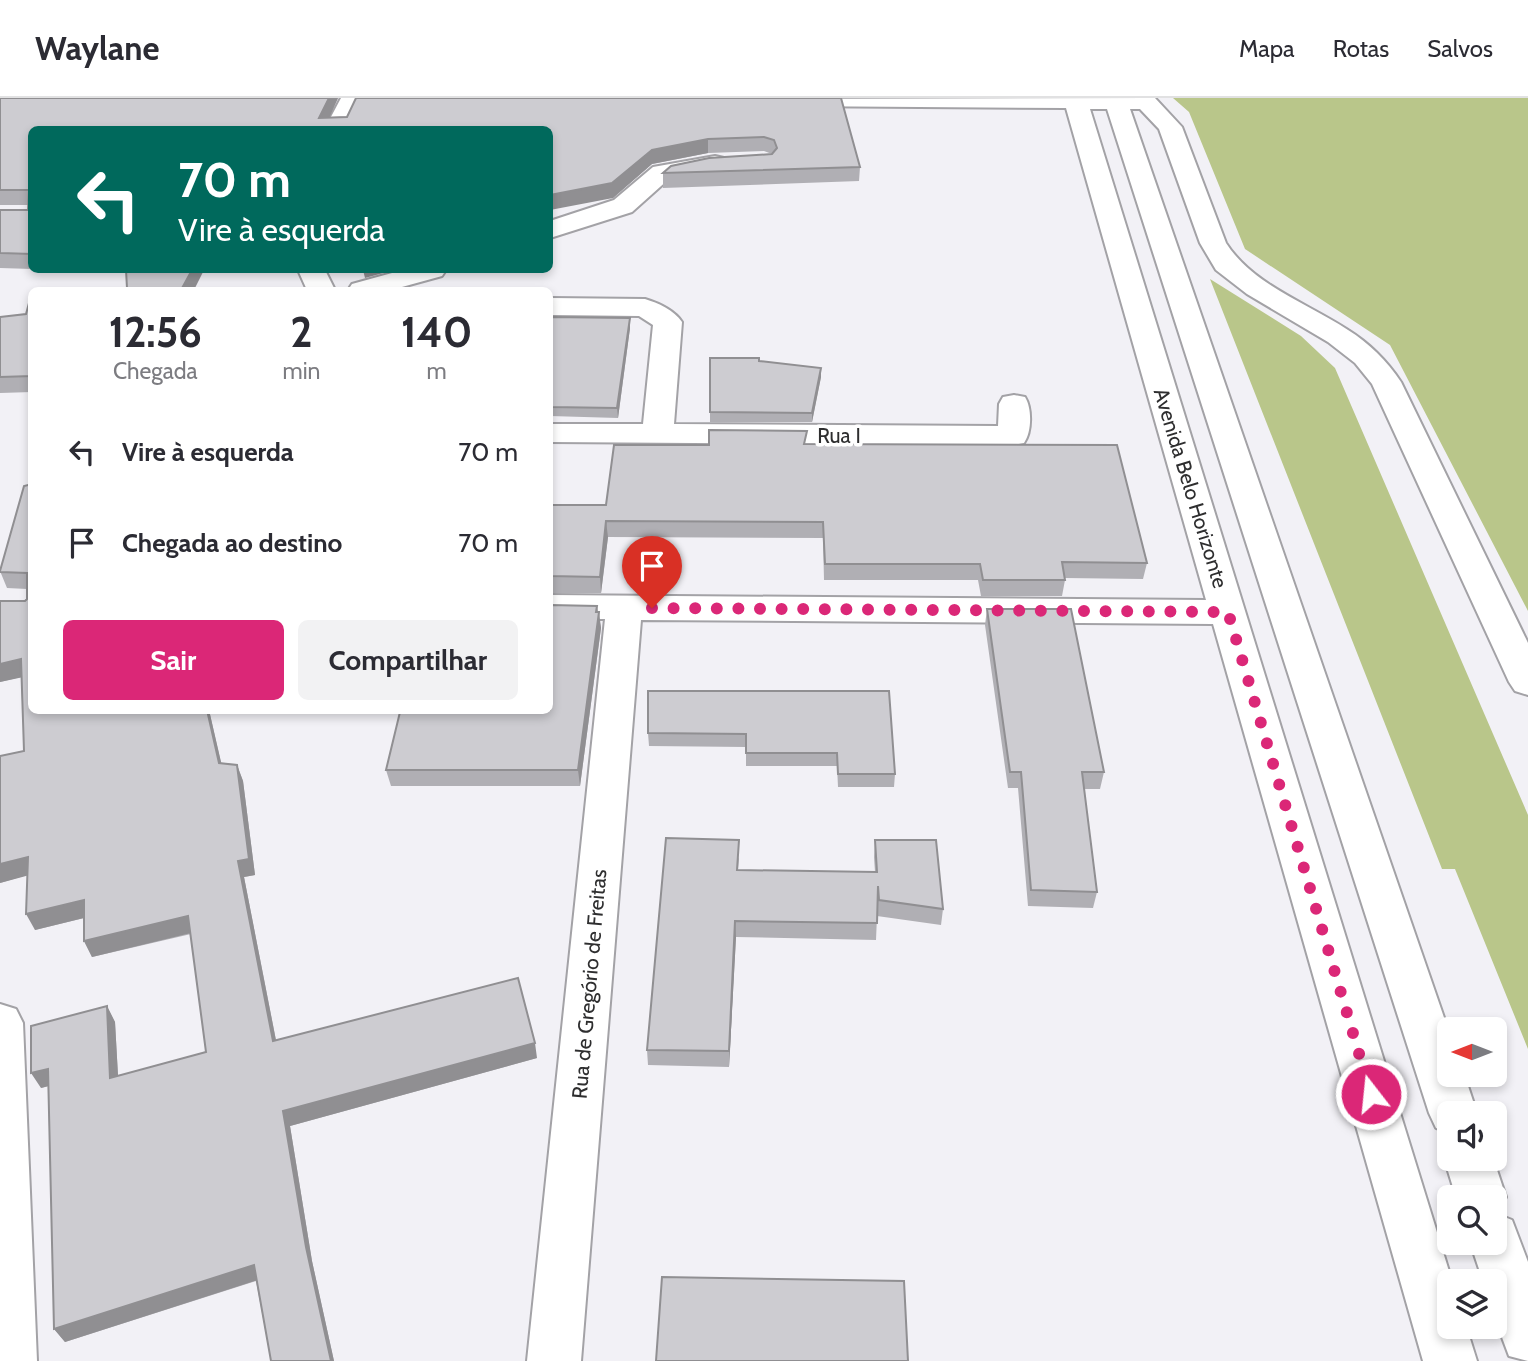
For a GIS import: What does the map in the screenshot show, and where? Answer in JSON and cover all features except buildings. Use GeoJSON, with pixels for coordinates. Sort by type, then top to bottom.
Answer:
{"type":"FeatureCollection","features":[{"type":"Feature","properties":{"kind":"street"},"geometry":{"type":"LineString","coordinates":[[338,126],[353,98]]}},
{"type":"Feature","properties":{"kind":"street"},"geometry":{"type":"LineString","coordinates":[[765,99],[1146,102],[1170,127],[1213,243],[1226,264],[1257,288],[1338,336],[1365,357],[1386,382],[1528,682]]}},
{"type":"Feature","properties":{"kind":"street","name":"Avenida Belo Horizonte"},"geometry":{"type":"LineString","coordinates":[[1076,100],[1450,1361]]}},
{"type":"Feature","properties":{"kind":"street"},"geometry":{"type":"LineString","coordinates":[[1116,100],[1449,1101]]}},
{"type":"Feature","properties":{"kind":"street"},"geometry":{"type":"LineString","coordinates":[[553,229],[623,206],[662,172],[709,163],[736,162]]}},
{"type":"Feature","properties":{"kind":"street"},"geometry":{"type":"LineString","coordinates":[[372,287],[422,273]]}},
{"type":"Feature","properties":{"kind":"street"},"geometry":{"type":"LineString","coordinates":[[553,307],[645,308],[668,322],[658,435]]}},
{"type":"Feature","properties":{"kind":"street","name":"Rua I"},"geometry":{"type":"LineString","coordinates":[[553,433],[1013,436],[1014,404]]}},
{"type":"Feature","properties":{"kind":"street"},"geometry":{"type":"LineString","coordinates":[[553,607],[1228,612]]}},
{"type":"Feature","properties":{"kind":"street","name":"Rua de Gregório de Freitas"},"geometry":{"type":"LineString","coordinates":[[554,1361],[624,607]]}},
{"type":"Feature","properties":{"kind":"street"},"geometry":{"type":"LineString","coordinates":[[0,1023],[10,1361]]}},
{"type":"Feature","properties":{"kind":"street"},"geometry":{"type":"LineString","coordinates":[[1500,1255],[1528,1337]]}},
{"type":"Feature","properties":{"kind":"green space"},"geometry":{"type":"Polygon","coordinates":[[[1173,98],[1528,98],[1528,611],[1390,345],[1245,249],[1189,112],[1173,98]]]}},
{"type":"Feature","properties":{"kind":"green space"},"geometry":{"type":"Polygon","coordinates":[[[1210,279],[1301,336],[1335,368],[1528,815],[1528,1049],[1455,869],[1442,869],[1210,279]]]}},
{"type":"Feature","properties":{"kind":"route"},"geometry":{"type":"LineString","coordinates":[[652,608],[1228,612],[1371,1094]]}}]}
